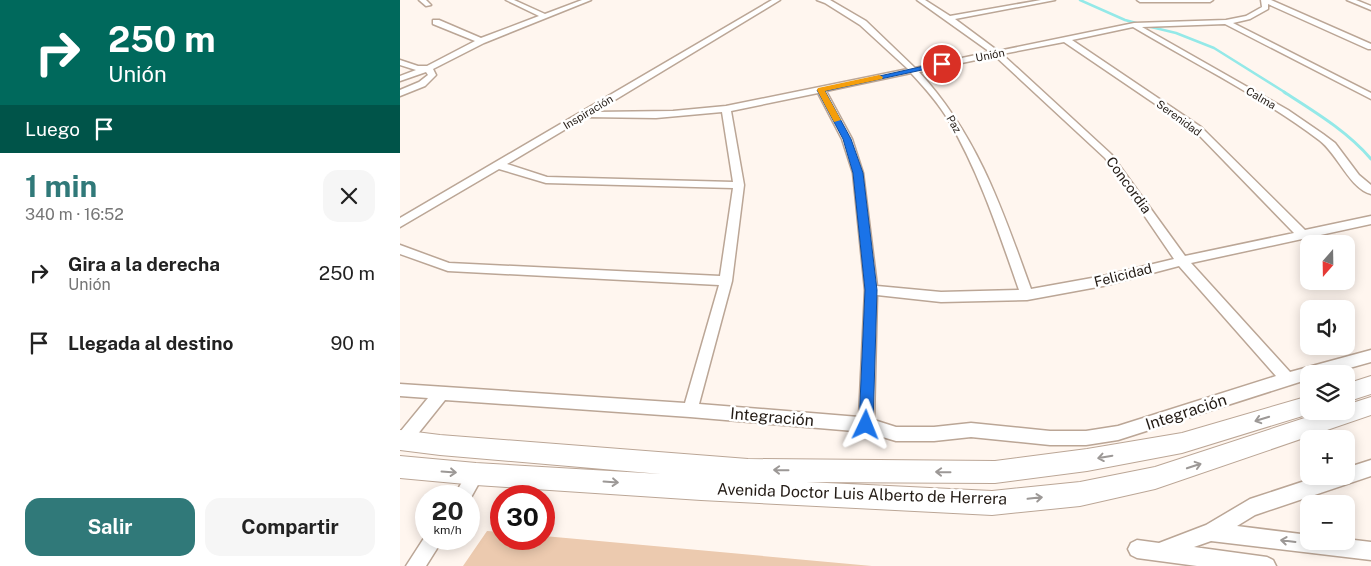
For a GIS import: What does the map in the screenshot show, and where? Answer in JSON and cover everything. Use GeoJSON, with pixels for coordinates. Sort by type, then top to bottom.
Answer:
{"type":"FeatureCollection","features":[{"type":"Feature","properties":{"kind":"main road"},"geometry":{"type":"LineString","coordinates":[[1355,390],[1371,385]]}},
{"type":"Feature","properties":{"kind":"main road","name":"Avenida Doctor Luis Alberto de Herrera"},"geometry":{"type":"LineString","coordinates":[[400,467],[476,474],[702,488],[992,503],[1080,494],[1155,478],[1371,406]]}},
{"type":"Feature","properties":{"kind":"main road","name":"Avenida Doctor Luis Alberto de Herrera"},"geometry":{"type":"LineString","coordinates":[[401,440],[440,445],[748,470],[995,472],[1087,460],[1182,443],[1300,408]]}},
{"type":"Feature","properties":{"kind":"street"},"geometry":{"type":"LineString","coordinates":[[422,0],[428,5]]}},
{"type":"Feature","properties":{"kind":"street"},"geometry":{"type":"LineString","coordinates":[[509,0],[546,17]]}},
{"type":"Feature","properties":{"kind":"street"},"geometry":{"type":"LineString","coordinates":[[400,80],[482,41],[588,0]]}},
{"type":"Feature","properties":{"kind":"street","name":"Inspiración"},"geometry":{"type":"LineString","coordinates":[[400,223],[776,0]]}},
{"type":"Feature","properties":{"kind":"street","name":"Paz"},"geometry":{"type":"LineString","coordinates":[[820,0],[827,1],[864,24],[911,70],[953,120],[984,181],[1004,230],[1026,295]]}},
{"type":"Feature","properties":{"kind":"street","name":"Concordia"},"geometry":{"type":"LineString","coordinates":[[920,0],[949,18],[996,54],[1108,156],[1182,260],[1287,379]]}},
{"type":"Feature","properties":{"kind":"street"},"geometry":{"type":"LineString","coordinates":[[949,18],[1052,0]]}},
{"type":"Feature","properties":{"kind":"street"},"geometry":{"type":"LineString","coordinates":[[1143,0],[1210,0]]}},
{"type":"Feature","properties":{"kind":"street"},"geometry":{"type":"LineString","coordinates":[[1264,0],[1371,47]]}},
{"type":"Feature","properties":{"kind":"street","name":"Unión"},"geometry":{"type":"LineString","coordinates":[[586,114],[654,116],[694,114],[726,109],[1134,25],[1226,22],[1248,18],[1266,8],[1264,0]]}},
{"type":"Feature","properties":{"kind":"street"},"geometry":{"type":"LineString","coordinates":[[1350,0],[1371,8]]}},
{"type":"Feature","properties":{"kind":"street"},"geometry":{"type":"LineString","coordinates":[[436,22],[482,41]]}},
{"type":"Feature","properties":{"kind":"street"},"geometry":{"type":"LineString","coordinates":[[1226,22],[1371,96]]}},
{"type":"Feature","properties":{"kind":"street","name":"Calma"},"geometry":{"type":"LineString","coordinates":[[1134,25],[1285,112],[1320,136],[1332,145],[1355,177],[1371,191]]}},
{"type":"Feature","properties":{"kind":"street","name":"Serenidad"},"geometry":{"type":"LineString","coordinates":[[1064,40],[1198,129],[1302,234]]}},
{"type":"Feature","properties":{"kind":"street"},"geometry":{"type":"LineString","coordinates":[[400,62],[417,68],[428,68]]}},
{"type":"Feature","properties":{"kind":"street"},"geometry":{"type":"LineString","coordinates":[[400,92],[429,80],[432,75],[428,68]]}},
{"type":"Feature","properties":{"kind":"street"},"geometry":{"type":"LineString","coordinates":[[821,90],[847,139],[858,173],[871,290],[866,425]]}},
{"type":"Feature","properties":{"kind":"street"},"geometry":{"type":"LineString","coordinates":[[690,410],[726,281],[738,185],[726,109]]}},
{"type":"Feature","properties":{"kind":"street"},"geometry":{"type":"LineString","coordinates":[[498,165],[546,180],[738,185]]}},
{"type":"Feature","properties":{"kind":"street","name":"Felicidad"},"geometry":{"type":"LineString","coordinates":[[871,290],[941,297],[1026,295],[1104,281],[1182,260],[1371,220]]}},
{"type":"Feature","properties":{"kind":"street"},"geometry":{"type":"LineString","coordinates":[[400,249],[448,267],[726,281]]}},
{"type":"Feature","properties":{"kind":"street","name":"Integración"},"geometry":{"type":"LineString","coordinates":[[400,390],[690,410],[866,425],[896,434],[934,434],[971,430],[1050,438],[1086,438],[1118,433],[1287,379],[1371,356]]}},
{"type":"Feature","properties":{"kind":"street"},"geometry":{"type":"LineString","coordinates":[[401,440],[441,394]]}},
{"type":"Feature","properties":{"kind":"street"},"geometry":{"type":"LineString","coordinates":[[1355,473],[1371,468]]}},
{"type":"Feature","properties":{"kind":"street"},"geometry":{"type":"LineString","coordinates":[[469,485],[476,474]]}},
{"type":"Feature","properties":{"kind":"street"},"geometry":{"type":"LineString","coordinates":[[1159,552],[1211,532],[1250,508],[1319,485]]}},
{"type":"Feature","properties":{"kind":"street"},"geometry":{"type":"LineString","coordinates":[[1211,532],[1371,551]]}},
{"type":"Feature","properties":{"kind":"street"},"geometry":{"type":"LineString","coordinates":[[1137,549],[1267,566]]}},
{"type":"Feature","properties":{"kind":"street"},"geometry":{"type":"LineString","coordinates":[[415,566],[426,550]]}},
{"type":"Feature","properties":{"kind":"shaded area"},"geometry":{"type":"Polygon","coordinates":[[[487,531],[490,531],[490,550],[555,550],[555,537],[872,566],[463,566],[474,550],[480,550],[480,541],[487,531]]]}},
{"type":"Feature","properties":{"kind":"waterway"},"geometry":{"type":"LineString","coordinates":[[1080,0],[1125,20],[1140,24]]}},
{"type":"Feature","properties":{"kind":"waterway"},"geometry":{"type":"LineString","coordinates":[[1147,26],[1176,33],[1214,48],[1286,93]]}},
{"type":"Feature","properties":{"kind":"waterway"},"geometry":{"type":"LineString","coordinates":[[1284,92],[1341,131],[1371,159]]}},
{"type":"Feature","properties":{"kind":"slow traffic"},"geometry":{"type":"LineString","coordinates":[[837,120],[821,90],[879,77]]}},
{"type":"Feature","properties":{"kind":"route"},"geometry":{"type":"LineString","coordinates":[[866,425],[871,290],[858,173],[847,139],[821,90],[942,64]]}}]}
